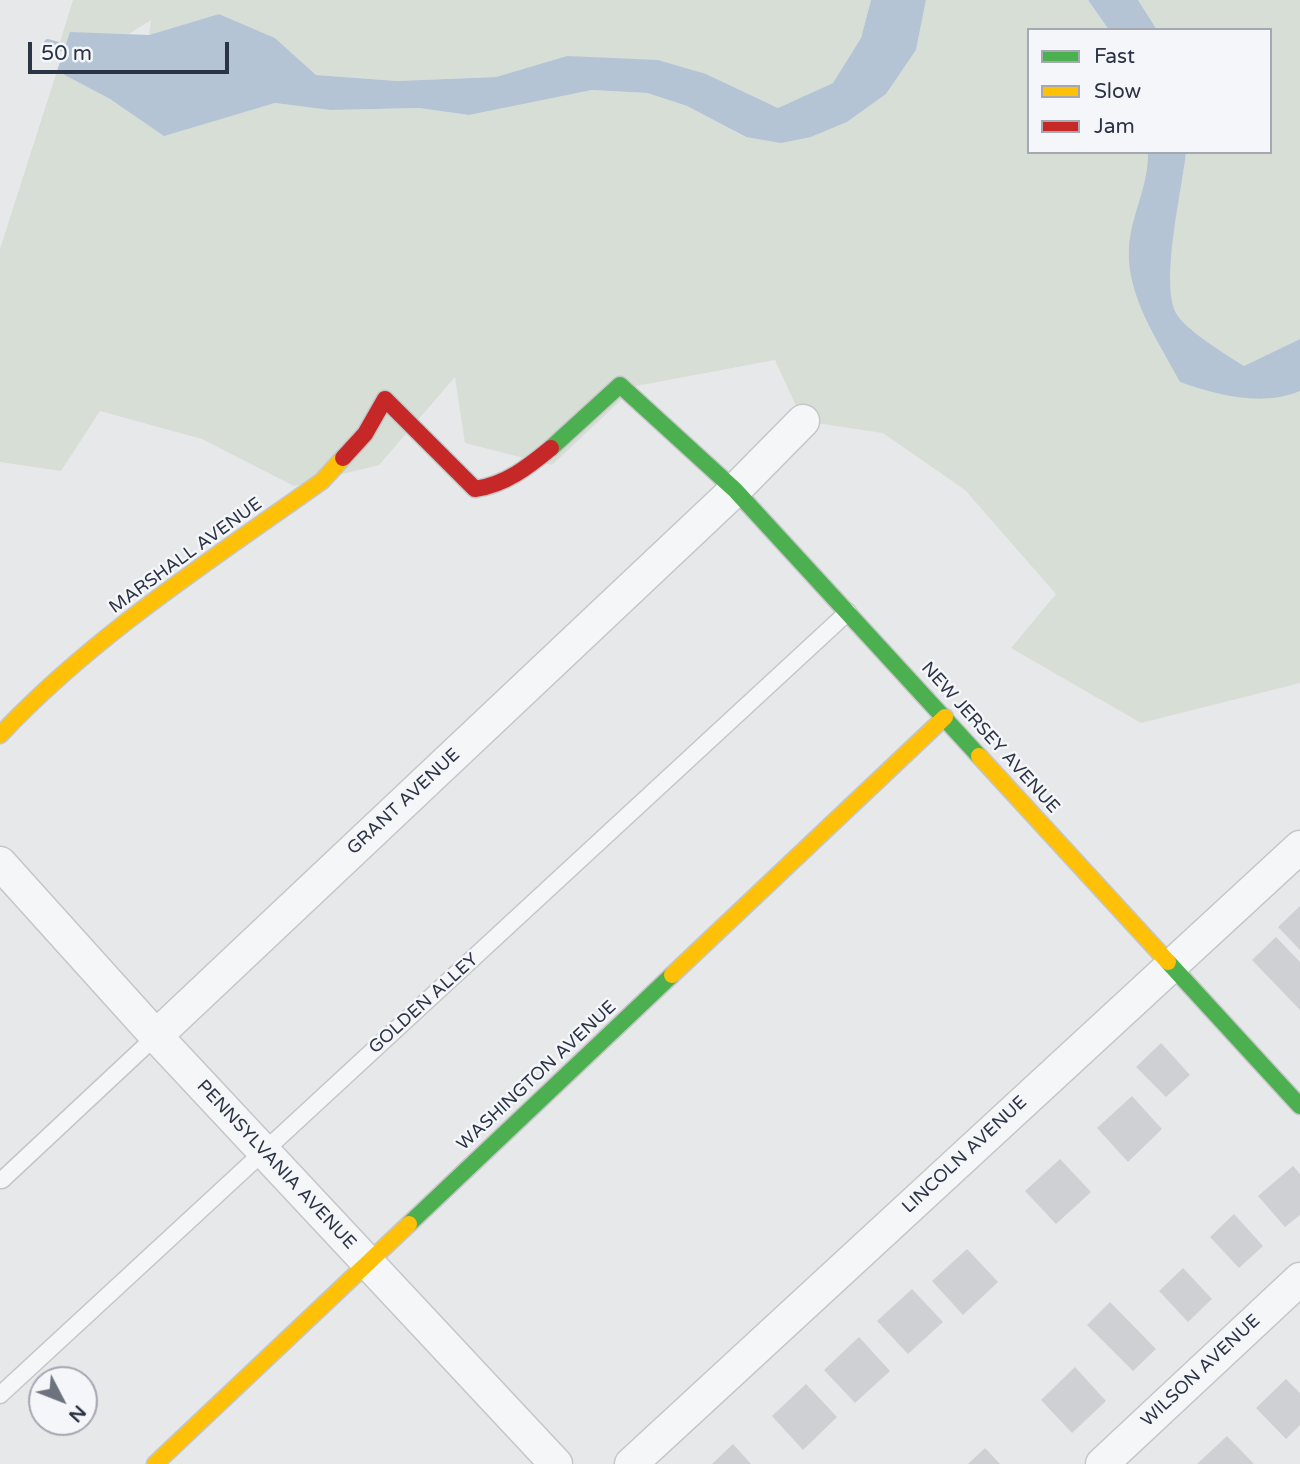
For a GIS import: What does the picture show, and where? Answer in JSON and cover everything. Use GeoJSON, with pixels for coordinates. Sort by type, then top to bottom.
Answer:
{"type":"FeatureCollection","features":[{"type":"Feature","properties":{"kind":"street","name":"MARSHALL AVENUE"},"geometry":{"type":"LineString","coordinates":[[0,736],[45,687],[158,598],[322,481],[365,434],[386,399],[475,489],[488,491],[522,472],[620,385],[641,406]]}},
{"type":"Feature","properties":{"kind":"street","name":"NEW JERSEY AVENUE"},"geometry":{"type":"LineString","coordinates":[[641,406],[734,490],[1300,1106]]}},
{"type":"Feature","properties":{"kind":"street","name":"GRANT AVENUE"},"geometry":{"type":"LineString","coordinates":[[156,1036],[734,490],[803,421]]}},
{"type":"Feature","properties":{"kind":"street","name":"WASHINGTON AVENUE"},"geometry":{"type":"LineString","coordinates":[[155,1464],[945,717]]}},
{"type":"Feature","properties":{"kind":"street","name":"LINCOLN AVENUE"},"geometry":{"type":"LineString","coordinates":[[631,1464],[1300,847]]}},
{"type":"Feature","properties":{"kind":"street","name":"PENNSYLVANIA AVENUE"},"geometry":{"type":"LineString","coordinates":[[0,863],[156,1036],[556,1464]]}},
{"type":"Feature","properties":{"kind":"street","name":"WILSON AVENUE"},"geometry":{"type":"LineString","coordinates":[[1102,1464],[1300,1279]]}},
{"type":"Feature","properties":{"kind":"lane","name":"GOLDEN ALLEY"},"geometry":{"type":"LineString","coordinates":[[0,1395],[848,612]]}},
{"type":"Feature","properties":{"kind":"lane","name":"GRANT AVENUE"},"geometry":{"type":"LineString","coordinates":[[2,1180],[156,1036]]}},
{"type":"Feature","properties":{"kind":"shaded area"},"geometry":{"type":"Polygon","coordinates":[[[73,0],[871,0],[861,38],[833,83],[778,108],[706,74],[567,56],[496,77],[397,81],[316,75],[275,38],[219,14],[149,35],[151,20],[121,39],[57,52],[73,0]]]}},
{"type":"Feature","properties":{"kind":"shaded area"},"geometry":{"type":"Polygon","coordinates":[[[926,0],[1088,0],[1108,28],[1027,28],[1027,154],[1148,154],[1180,382],[1289,395],[1300,391],[1300,683],[1141,723],[1011,648],[1056,594],[965,490],[883,433],[803,421],[775,360],[636,386],[552,465],[465,443],[455,377],[379,465],[294,486],[202,439],[100,411],[61,471],[0,462],[0,249],[57,71],[110,99],[164,135],[275,103],[330,110],[419,108],[469,115],[592,90],[646,93],[687,106],[745,137],[811,137],[847,122],[886,94],[916,50],[926,0]]]}},
{"type":"Feature","properties":{"kind":"shaded area"},"geometry":{"type":"Polygon","coordinates":[[[1138,0],[1300,0],[1300,339],[1244,366],[1197,334],[1176,313],[1171,298],[1171,258],[1186,154],[1272,154],[1272,28],[1156,28],[1138,0]]]}},
{"type":"Feature","properties":{"kind":"water"},"geometry":{"type":"Polygon","coordinates":[[[871,0],[926,0],[916,50],[886,94],[847,122],[811,137],[781,143],[746,137],[687,106],[647,93],[592,90],[469,115],[419,108],[330,110],[275,103],[164,136],[110,99],[57,71],[70,32],[149,35],[219,14],[275,38],[316,75],[397,81],[496,77],[567,56],[658,60],[706,74],[778,108],[833,83],[861,38],[871,0]]]}},
{"type":"Feature","properties":{"kind":"water"},"geometry":{"type":"Polygon","coordinates":[[[1088,0],[1138,0],[1156,28],[1108,28],[1088,0]]]}},
{"type":"Feature","properties":{"kind":"water"},"geometry":{"type":"Polygon","coordinates":[[[1148,154],[1186,154],[1171,258],[1170,280],[1176,313],[1197,334],[1244,366],[1300,339],[1300,391],[1285,396],[1255,399],[1224,395],[1180,382],[1145,317],[1129,265],[1130,235],[1148,164],[1148,154]]]}},
{"type":"Feature","properties":{"kind":"building"},"geometry":{"type":"Polygon","coordinates":[[[1300,906],[1300,950],[1278,927],[1300,906]]]}},
{"type":"Feature","properties":{"kind":"building"},"geometry":{"type":"Polygon","coordinates":[[[1276,937],[1300,962],[1300,1010],[1252,960],[1276,937]]]}},
{"type":"Feature","properties":{"kind":"building"},"geometry":{"type":"Polygon","coordinates":[[[1161,1043],[1190,1075],[1166,1097],[1136,1067],[1161,1043]]]}},
{"type":"Feature","properties":{"kind":"building"},"geometry":{"type":"Polygon","coordinates":[[[1132,1096],[1162,1129],[1128,1162],[1097,1128],[1132,1096]]]}},
{"type":"Feature","properties":{"kind":"building"},"geometry":{"type":"Polygon","coordinates":[[[1060,1159],[1091,1192],[1056,1224],[1025,1191],[1060,1159]]]}},
{"type":"Feature","properties":{"kind":"building"},"geometry":{"type":"Polygon","coordinates":[[[1293,1166],[1300,1174],[1300,1215],[1285,1227],[1258,1196],[1293,1166]]]}},
{"type":"Feature","properties":{"kind":"building"},"geometry":{"type":"Polygon","coordinates":[[[1234,1214],[1263,1246],[1239,1268],[1210,1237],[1234,1214]]]}},
{"type":"Feature","properties":{"kind":"building"},"geometry":{"type":"Polygon","coordinates":[[[967,1249],[998,1282],[963,1315],[932,1281],[967,1249]]]}},
{"type":"Feature","properties":{"kind":"building"},"geometry":{"type":"Polygon","coordinates":[[[1183,1268],[1212,1299],[1188,1322],[1159,1291],[1183,1268]]]}},
{"type":"Feature","properties":{"kind":"building"},"geometry":{"type":"Polygon","coordinates":[[[912,1289],[943,1322],[908,1354],[877,1321],[912,1289]]]}},
{"type":"Feature","properties":{"kind":"building"},"geometry":{"type":"Polygon","coordinates":[[[1110,1302],[1156,1349],[1133,1371],[1087,1325],[1110,1302]]]}},
{"type":"Feature","properties":{"kind":"building"},"geometry":{"type":"Polygon","coordinates":[[[859,1337],[890,1371],[855,1403],[824,1370],[859,1337]]]}},
{"type":"Feature","properties":{"kind":"building"},"geometry":{"type":"Polygon","coordinates":[[[1075,1367],[1106,1401],[1072,1433],[1041,1400],[1075,1367]]]}},
{"type":"Feature","properties":{"kind":"building"},"geometry":{"type":"Polygon","coordinates":[[[1286,1379],[1300,1393],[1300,1425],[1286,1439],[1256,1408],[1286,1379]]]}},
{"type":"Feature","properties":{"kind":"building"},"geometry":{"type":"Polygon","coordinates":[[[806,1384],[837,1417],[803,1450],[772,1416],[806,1384]]]}},
{"type":"Feature","properties":{"kind":"building"},"geometry":{"type":"Polygon","coordinates":[[[1227,1436],[1254,1464],[1197,1464],[1227,1436]]]}},
{"type":"Feature","properties":{"kind":"building"},"geometry":{"type":"Polygon","coordinates":[[[733,1444],[751,1464],[712,1464],[733,1444]]]}},
{"type":"Feature","properties":{"kind":"building"},"geometry":{"type":"Polygon","coordinates":[[[985,1448],[1000,1464],[968,1464],[985,1448]]]}},
{"type":"Feature","properties":{"kind":"waterway"},"geometry":{"type":"LineString","coordinates":[[48,43],[72,50]]}},
{"type":"Feature","properties":{"kind":"traffic: fast"},"geometry":{"type":"LineString","coordinates":[[551,448],[620,385],[735,490],[979,756]]}},
{"type":"Feature","properties":{"kind":"traffic: fast"},"geometry":{"type":"LineString","coordinates":[[1168,962],[1300,1106]]}},
{"type":"Feature","properties":{"kind":"traffic: fast"},"geometry":{"type":"LineString","coordinates":[[409,1224],[672,975]]}},
{"type":"Feature","properties":{"kind":"traffic: slow"},"geometry":{"type":"LineString","coordinates":[[0,735],[74,664],[155,600],[322,481],[343,458]]}},
{"type":"Feature","properties":{"kind":"traffic: slow"},"geometry":{"type":"LineString","coordinates":[[672,975],[945,717]]}},
{"type":"Feature","properties":{"kind":"traffic: slow"},"geometry":{"type":"LineString","coordinates":[[979,756],[1168,962]]}},
{"type":"Feature","properties":{"kind":"traffic: slow"},"geometry":{"type":"LineString","coordinates":[[155,1464],[409,1224]]}},
{"type":"Feature","properties":{"kind":"traffic: jam"},"geometry":{"type":"LineString","coordinates":[[343,458],[365,434],[385,399],[475,489],[506,479],[551,448]]}}]}
